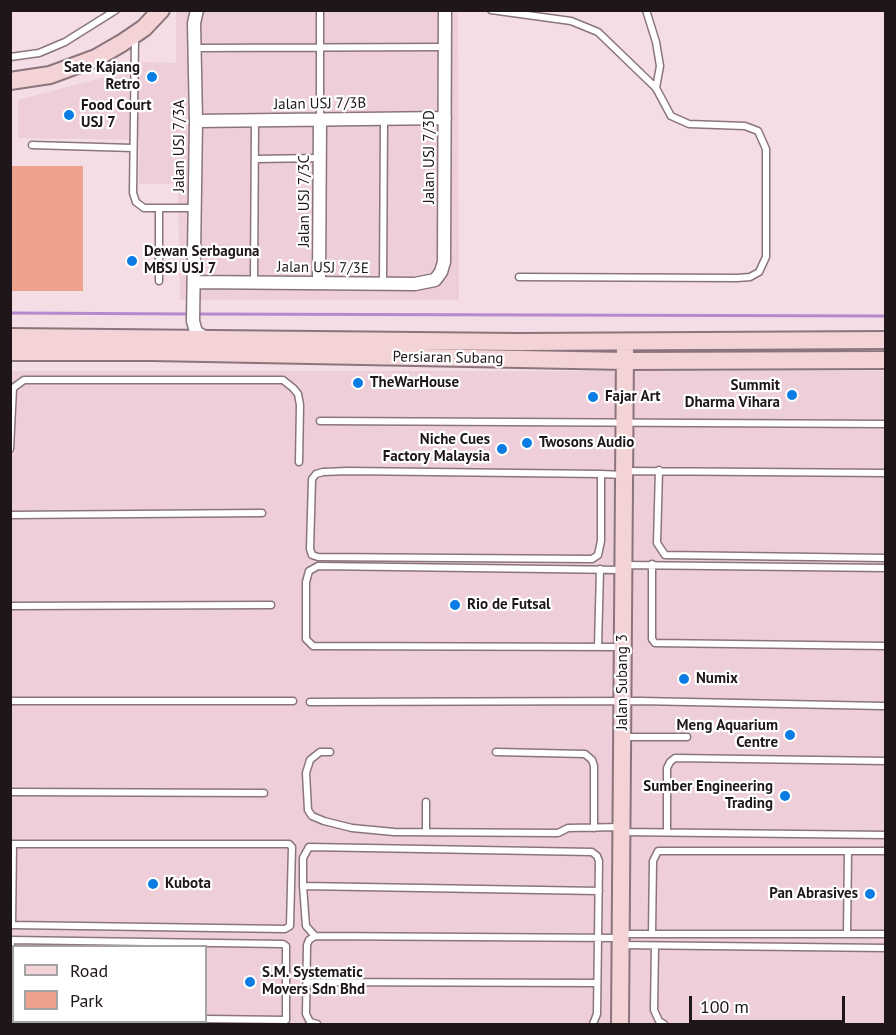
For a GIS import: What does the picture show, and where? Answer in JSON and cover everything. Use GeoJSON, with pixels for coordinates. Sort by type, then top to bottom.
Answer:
{"type":"FeatureCollection","features":[{"type":"Feature","properties":{"kind":"street"},"geometry":{"type":"LineString","coordinates":[[10,81],[39,77],[72,68],[96,58],[135,34],[161,10]]}},
{"type":"Feature","properties":{"kind":"street","name":"Jalan USJ 7/3A"},"geometry":{"type":"LineString","coordinates":[[193,321],[194,23],[197,10]]}},
{"type":"Feature","properties":{"kind":"street","name":"Jalan USJ 7/3D"},"geometry":{"type":"LineString","coordinates":[[415,284],[435,280],[441,273],[444,262],[445,10]]}},
{"type":"Feature","properties":{"kind":"street","name":"Jalan USJ 7/3B"},"geometry":{"type":"LineString","coordinates":[[195,121],[445,118]]}},
{"type":"Feature","properties":{"kind":"street","name":"Jalan USJ 7/3C"},"geometry":{"type":"LineString","coordinates":[[320,119],[320,282]]}},
{"type":"Feature","properties":{"kind":"street","name":"Jalan USJ 7/3E"},"geometry":{"type":"LineString","coordinates":[[194,282],[415,284]]}},
{"type":"Feature","properties":{"kind":"street"},"geometry":{"type":"LineString","coordinates":[[165,339],[182,336],[188,331],[193,321]]}},
{"type":"Feature","properties":{"kind":"street"},"geometry":{"type":"LineString","coordinates":[[193,321],[196,332],[210,340]]}},
{"type":"Feature","properties":{"kind":"street","name":"Persiaran Subang"},"geometry":{"type":"LineString","coordinates":[[10,337],[518,342],[885,340]]}},
{"type":"Feature","properties":{"kind":"street","name":"Jalan Subang 3"},"geometry":{"type":"LineString","coordinates":[[620,1024],[625,340]]}},
{"type":"Feature","properties":{"kind":"street","name":"Persiaran Subang"},"geometry":{"type":"LineString","coordinates":[[10,352],[625,361],[885,360]]}},
{"type":"Feature","properties":{"kind":"lane"},"geometry":{"type":"LineString","coordinates":[[10,57],[39,53],[65,42],[116,10]]}},
{"type":"Feature","properties":{"kind":"lane"},"geometry":{"type":"LineString","coordinates":[[320,10],[320,119]]}},
{"type":"Feature","properties":{"kind":"lane"},"geometry":{"type":"LineString","coordinates":[[491,10],[572,21],[598,32],[656,88],[671,116],[689,124],[745,126],[758,131],[766,149],[766,257],[759,272],[750,277],[519,277]]}},
{"type":"Feature","properties":{"kind":"lane"},"geometry":{"type":"LineString","coordinates":[[646,10],[656,42],[660,66],[656,88]]}},
{"type":"Feature","properties":{"kind":"lane"},"geometry":{"type":"LineString","coordinates":[[135,34],[133,193],[136,202],[144,208],[194,208]]}},
{"type":"Feature","properties":{"kind":"lane"},"geometry":{"type":"LineString","coordinates":[[194,48],[445,47]]}},
{"type":"Feature","properties":{"kind":"lane"},"geometry":{"type":"LineString","coordinates":[[383,284],[384,119]]}},
{"type":"Feature","properties":{"kind":"lane"},"geometry":{"type":"LineString","coordinates":[[254,282],[255,120]]}},
{"type":"Feature","properties":{"kind":"lane"},"geometry":{"type":"LineString","coordinates":[[32,145],[133,148]]}},
{"type":"Feature","properties":{"kind":"lane"},"geometry":{"type":"LineString","coordinates":[[255,159],[320,158]]}},
{"type":"Feature","properties":{"kind":"lane"},"geometry":{"type":"LineString","coordinates":[[159,208],[159,282]]}},
{"type":"Feature","properties":{"kind":"lane"},"geometry":{"type":"LineString","coordinates":[[10,449],[13,388],[24,380],[283,380],[298,394],[300,405],[299,462]]}},
{"type":"Feature","properties":{"kind":"lane"},"geometry":{"type":"LineString","coordinates":[[320,421],[885,424]]}},
{"type":"Feature","properties":{"kind":"lane"},"geometry":{"type":"LineString","coordinates":[[659,470],[657,543],[665,555],[885,558]]}},
{"type":"Feature","properties":{"kind":"lane"},"geometry":{"type":"LineString","coordinates":[[601,474],[601,541],[598,555],[592,559],[318,557],[312,555],[310,549],[312,478],[322,472],[601,474],[659,470],[885,473]]}},
{"type":"Feature","properties":{"kind":"lane"},"geometry":{"type":"LineString","coordinates":[[10,515],[262,513]]}},
{"type":"Feature","properties":{"kind":"lane"},"geometry":{"type":"LineString","coordinates":[[652,564],[652,639],[655,643],[885,646]]}},
{"type":"Feature","properties":{"kind":"lane"},"geometry":{"type":"LineString","coordinates":[[623,647],[313,646],[306,639],[306,582],[308,573],[318,566],[600,569],[652,564],[885,568]]}},
{"type":"Feature","properties":{"kind":"lane"},"geometry":{"type":"LineString","coordinates":[[598,647],[600,569]]}},
{"type":"Feature","properties":{"kind":"lane"},"geometry":{"type":"LineString","coordinates":[[10,606],[271,604]]}},
{"type":"Feature","properties":{"kind":"lane"},"geometry":{"type":"LineString","coordinates":[[10,701],[293,701]]}},
{"type":"Feature","properties":{"kind":"lane"},"geometry":{"type":"LineString","coordinates":[[310,702],[623,701],[883,706]]}},
{"type":"Feature","properties":{"kind":"lane"},"geometry":{"type":"LineString","coordinates":[[622,737],[687,737]]}},
{"type":"Feature","properties":{"kind":"lane"},"geometry":{"type":"LineString","coordinates":[[330,752],[320,753],[310,760],[306,773],[308,810],[312,816],[352,828],[394,832],[558,833],[568,828],[594,828],[667,832],[885,835]]}},
{"type":"Feature","properties":{"kind":"lane"},"geometry":{"type":"LineString","coordinates":[[496,752],[585,754],[592,760],[594,766],[594,828]]}},
{"type":"Feature","properties":{"kind":"lane"},"geometry":{"type":"LineString","coordinates":[[667,832],[668,768],[670,762],[675,758],[885,761]]}},
{"type":"Feature","properties":{"kind":"lane"},"geometry":{"type":"LineString","coordinates":[[10,792],[264,793]]}},
{"type":"Feature","properties":{"kind":"lane"},"geometry":{"type":"LineString","coordinates":[[426,802],[426,832]]}},
{"type":"Feature","properties":{"kind":"lane"},"geometry":{"type":"LineString","coordinates":[[13,844],[289,844],[292,848],[290,926],[285,929],[11,925],[13,844]]}},
{"type":"Feature","properties":{"kind":"lane"},"geometry":{"type":"LineString","coordinates":[[315,936],[306,926],[303,886],[303,858],[309,847],[592,852],[600,861],[597,1014],[593,1024]]}},
{"type":"Feature","properties":{"kind":"lane"},"geometry":{"type":"LineString","coordinates":[[652,934],[653,861],[658,851],[885,851]]}},
{"type":"Feature","properties":{"kind":"lane"},"geometry":{"type":"LineString","coordinates":[[847,934],[848,851]]}},
{"type":"Feature","properties":{"kind":"lane"},"geometry":{"type":"LineString","coordinates":[[303,886],[599,891]]}},
{"type":"Feature","properties":{"kind":"lane"},"geometry":{"type":"LineString","coordinates":[[621,939],[652,934],[885,934]]}},
{"type":"Feature","properties":{"kind":"lane"},"geometry":{"type":"LineString","coordinates":[[317,1024],[310,1022],[306,1014],[307,945],[309,939],[315,936],[598,937],[655,946],[885,948]]}},
{"type":"Feature","properties":{"kind":"lane"},"geometry":{"type":"LineString","coordinates":[[12,1014],[10,1014],[11,940],[284,944],[286,946],[286,1020],[207,1019]]}},
{"type":"Feature","properties":{"kind":"lane"},"geometry":{"type":"LineString","coordinates":[[655,946],[654,1010],[658,1021],[664,1024]]}},
{"type":"Feature","properties":{"kind":"lane"},"geometry":{"type":"LineString","coordinates":[[307,982],[597,983]]}},
{"type":"Feature","properties":{"kind":"shaded area"},"geometry":{"type":"Polygon","coordinates":[[[176,11],[458,11],[459,300],[180,300],[178,184],[139,184],[139,140],[18,138],[18,100],[139,68],[141,62],[176,63],[176,11]]]}},
{"type":"Feature","properties":{"kind":"shaded area"},"geometry":{"type":"Polygon","coordinates":[[[10,371],[885,371],[885,1024],[11,1024],[10,371]]]}},
{"type":"Feature","properties":{"kind":"green space"},"geometry":{"type":"Polygon","coordinates":[[[11,166],[83,166],[83,291],[11,291],[11,166]]]}},
{"type":"Feature","properties":{"kind":"waterway"},"geometry":{"type":"LineString","coordinates":[[10,313],[191,314]]}},
{"type":"Feature","properties":{"kind":"waterway"},"geometry":{"type":"LineString","coordinates":[[197,314],[886,316]]}},
{"type":"Feature","properties":{"kind":"place","name":"Sate Kajang Retro"},"geometry":{"type":"Point","coordinates":[152,77]}},
{"type":"Feature","properties":{"kind":"place","name":"Food Court USJ 7"},"geometry":{"type":"Point","coordinates":[69,115]}},
{"type":"Feature","properties":{"kind":"place","name":"Dewan Serbaguna MBSJ USJ 7"},"geometry":{"type":"Point","coordinates":[132,261]}},
{"type":"Feature","properties":{"kind":"place","name":"TheWarHouse"},"geometry":{"type":"Point","coordinates":[358,383]}},
{"type":"Feature","properties":{"kind":"place","name":"Summit Dharma Vihara"},"geometry":{"type":"Point","coordinates":[792,395]}},
{"type":"Feature","properties":{"kind":"place","name":"Fajar Art"},"geometry":{"type":"Point","coordinates":[593,397]}},
{"type":"Feature","properties":{"kind":"place","name":"Twosons Audio"},"geometry":{"type":"Point","coordinates":[527,443]}},
{"type":"Feature","properties":{"kind":"place","name":"Niche Cues Factory Malaysia"},"geometry":{"type":"Point","coordinates":[502,449]}},
{"type":"Feature","properties":{"kind":"place","name":"Rio de Futsal"},"geometry":{"type":"Point","coordinates":[455,605]}},
{"type":"Feature","properties":{"kind":"place","name":"Numix"},"geometry":{"type":"Point","coordinates":[684,679]}},
{"type":"Feature","properties":{"kind":"place","name":"Meng Aquarium Centre"},"geometry":{"type":"Point","coordinates":[790,735]}},
{"type":"Feature","properties":{"kind":"place","name":"Sumber Engineering Trading"},"geometry":{"type":"Point","coordinates":[785,796]}},
{"type":"Feature","properties":{"kind":"place","name":"Kubota"},"geometry":{"type":"Point","coordinates":[153,884]}},
{"type":"Feature","properties":{"kind":"place","name":"Pan Abrasives"},"geometry":{"type":"Point","coordinates":[870,894]}},
{"type":"Feature","properties":{"kind":"place","name":"S.M. Systematic Movers Sdn Bhd"},"geometry":{"type":"Point","coordinates":[250,982]}}]}
